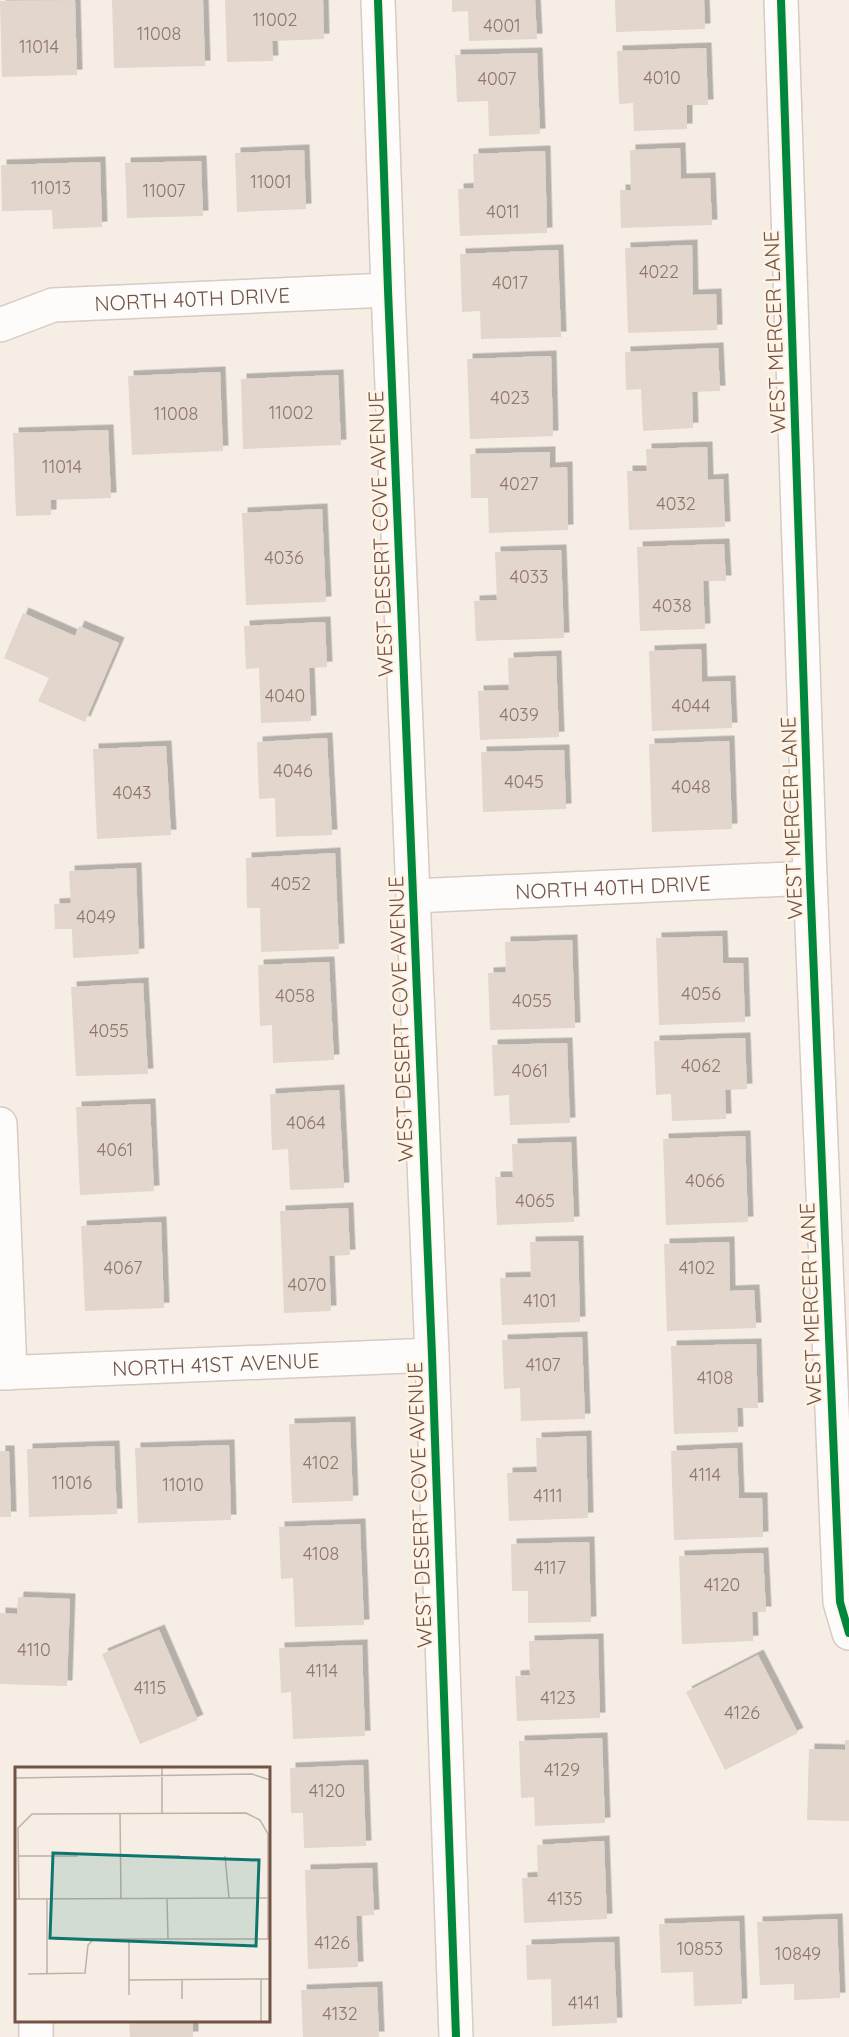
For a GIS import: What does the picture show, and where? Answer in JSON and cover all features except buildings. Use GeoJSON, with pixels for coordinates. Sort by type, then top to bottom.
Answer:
{"type":"FeatureCollection","features":[{"type":"Feature","properties":{"kind":"street","name":"WEST DESERT COVE AVENUE"},"geometry":{"type":"LineString","coordinates":[[378,0],[432,1355],[456,2037]]}},
{"type":"Feature","properties":{"kind":"street","name":"WEST MERCER LANE"},"geometry":{"type":"LineString","coordinates":[[781,0],[810,878],[838,1258],[840,1602],[849,1633]]}},
{"type":"Feature","properties":{"kind":"street","name":"NORTH 40TH DRIVE"},"geometry":{"type":"LineString","coordinates":[[0,325],[52,305],[388,290]]}},
{"type":"Feature","properties":{"kind":"street","name":"NORTH 40TH DRIVE"},"geometry":{"type":"LineString","coordinates":[[413,896],[810,878]]}},
{"type":"Feature","properties":{"kind":"street"},"geometry":{"type":"LineString","coordinates":[[0,1124],[5,1373]]}},
{"type":"Feature","properties":{"kind":"street","name":"NORTH 41ST AVENUE"},"geometry":{"type":"LineString","coordinates":[[5,1373],[432,1355]]}},
{"type":"Feature","properties":{"kind":"cycle path"},"geometry":{"type":"LineString","coordinates":[[378,0],[432,1355],[456,2037]]}},
{"type":"Feature","properties":{"kind":"cycle path"},"geometry":{"type":"LineString","coordinates":[[781,0],[810,878],[840,1602],[849,1633]]}}]}
